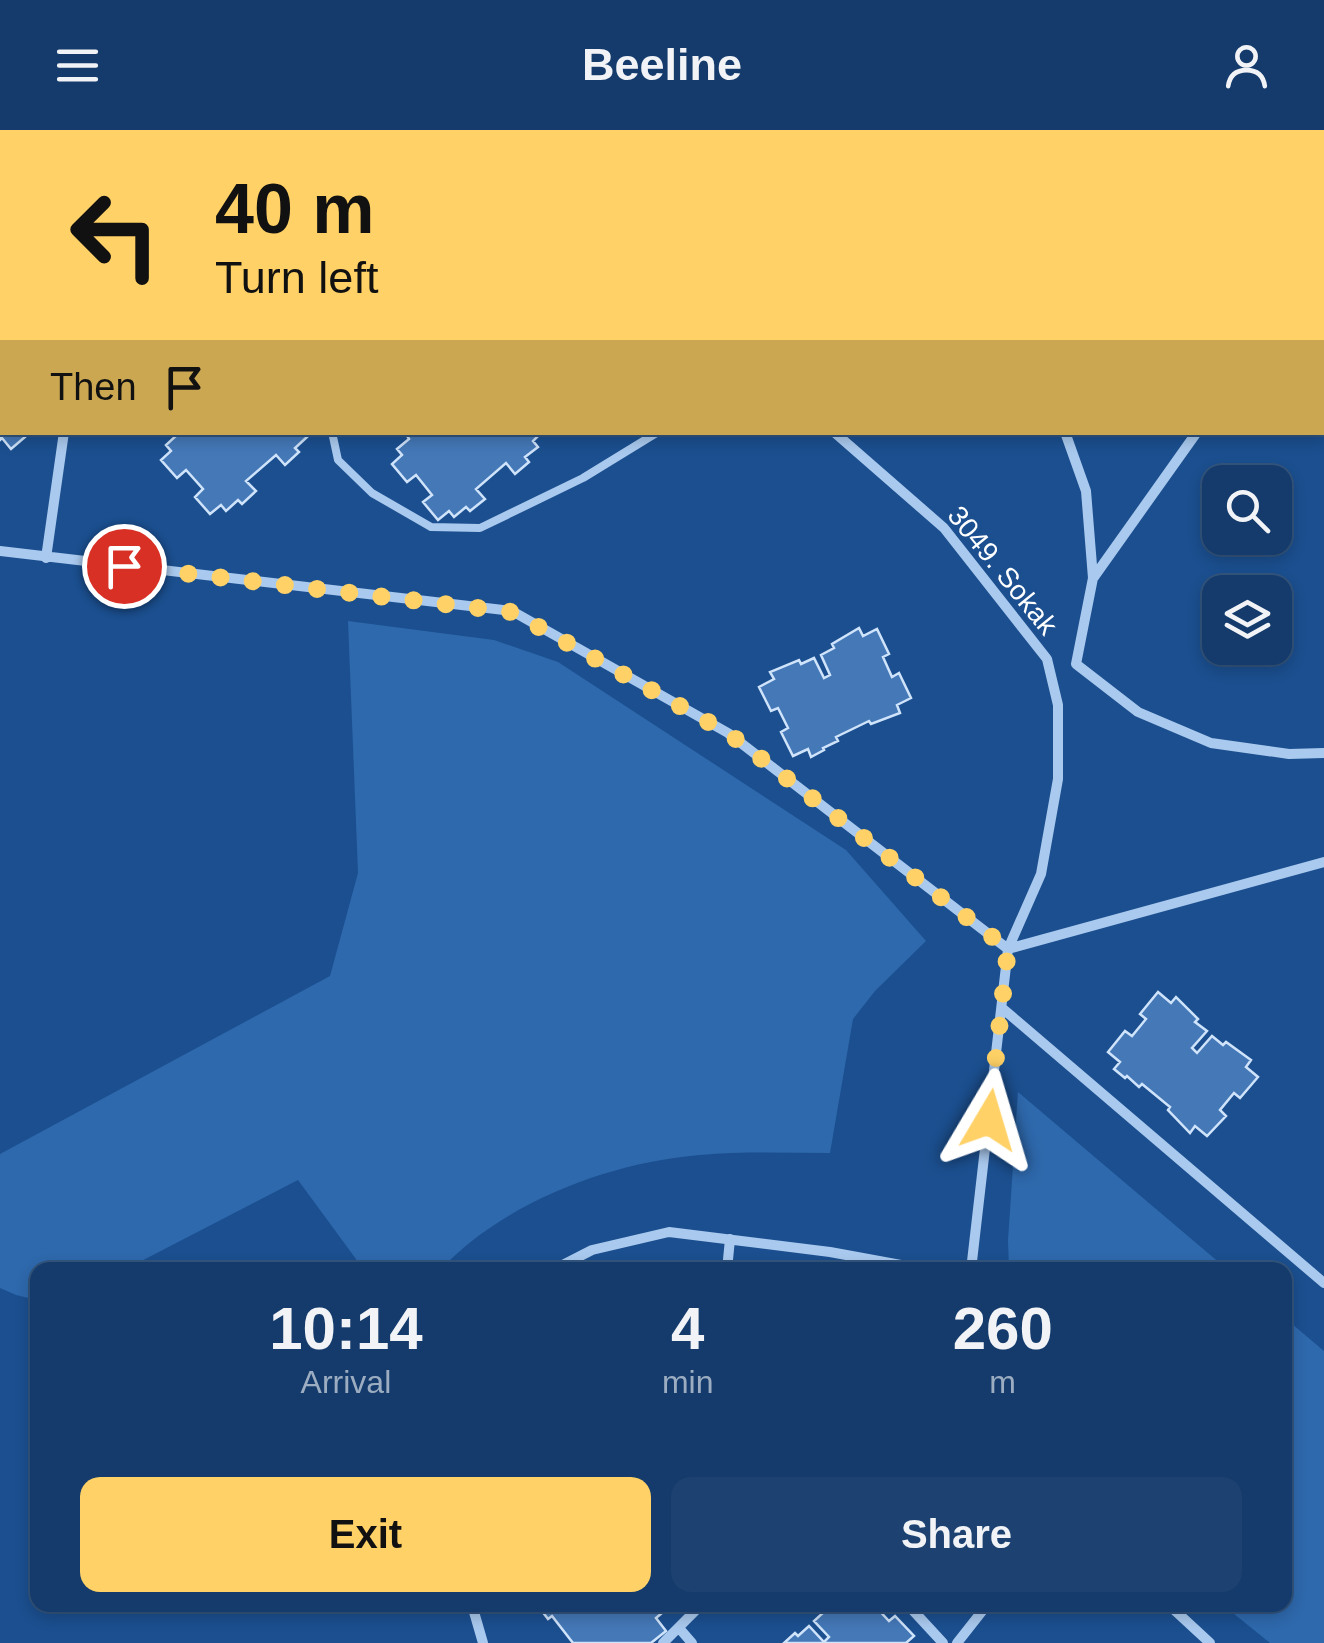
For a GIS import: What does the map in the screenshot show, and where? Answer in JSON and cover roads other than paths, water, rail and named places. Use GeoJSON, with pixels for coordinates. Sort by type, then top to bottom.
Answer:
{"type":"FeatureCollection","features":[{"type":"Feature","properties":{"kind":"street"},"geometry":{"type":"LineString","coordinates":[[46,558],[64,435]]}},
{"type":"Feature","properties":{"kind":"street","name":"3049. Sokak"},"geometry":{"type":"LineString","coordinates":[[837,435],[944,528],[1046,660],[1058,705],[1058,779],[1040,874],[1008,949],[972,1262]]}},
{"type":"Feature","properties":{"kind":"street"},"geometry":{"type":"LineString","coordinates":[[1066,435],[1086,491],[1093,578],[1076,664],[1138,712],[1212,743],[1290,754],[1324,753]]}},
{"type":"Feature","properties":{"kind":"street"},"geometry":{"type":"LineString","coordinates":[[1093,578],[1195,435]]}},
{"type":"Feature","properties":{"kind":"street"},"geometry":{"type":"LineString","coordinates":[[0,551],[512,612],[728,733],[1008,949],[1324,862]]}},
{"type":"Feature","properties":{"kind":"street"},"geometry":{"type":"LineString","coordinates":[[1002,1008],[1324,1283]]}},
{"type":"Feature","properties":{"kind":"street"},"geometry":{"type":"LineString","coordinates":[[569,1262],[592,1250],[669,1232],[884,1262]]}},
{"type":"Feature","properties":{"kind":"street"},"geometry":{"type":"LineString","coordinates":[[728,1262],[730,1239]]}},
{"type":"Feature","properties":{"kind":"street"},"geometry":{"type":"LineString","coordinates":[[474,1612],[484,1643]]}},
{"type":"Feature","properties":{"kind":"street"},"geometry":{"type":"LineString","coordinates":[[662,1643],[694,1612]]}},
{"type":"Feature","properties":{"kind":"street"},"geometry":{"type":"LineString","coordinates":[[914,1612],[942,1643]]}},
{"type":"Feature","properties":{"kind":"street"},"geometry":{"type":"LineString","coordinates":[[957,1643],[981,1612]]}},
{"type":"Feature","properties":{"kind":"street"},"geometry":{"type":"LineString","coordinates":[[1177,1612],[1210,1643]]}},
{"type":"Feature","properties":{"kind":"street"},"geometry":{"type":"LineString","coordinates":[[679,1628],[692,1643]]}},
{"type":"Feature","properties":{"kind":"lane"},"geometry":{"type":"LineString","coordinates":[[333,435],[338,460],[372,494],[430,527],[480,528],[583,478],[653,435]]}}]}
